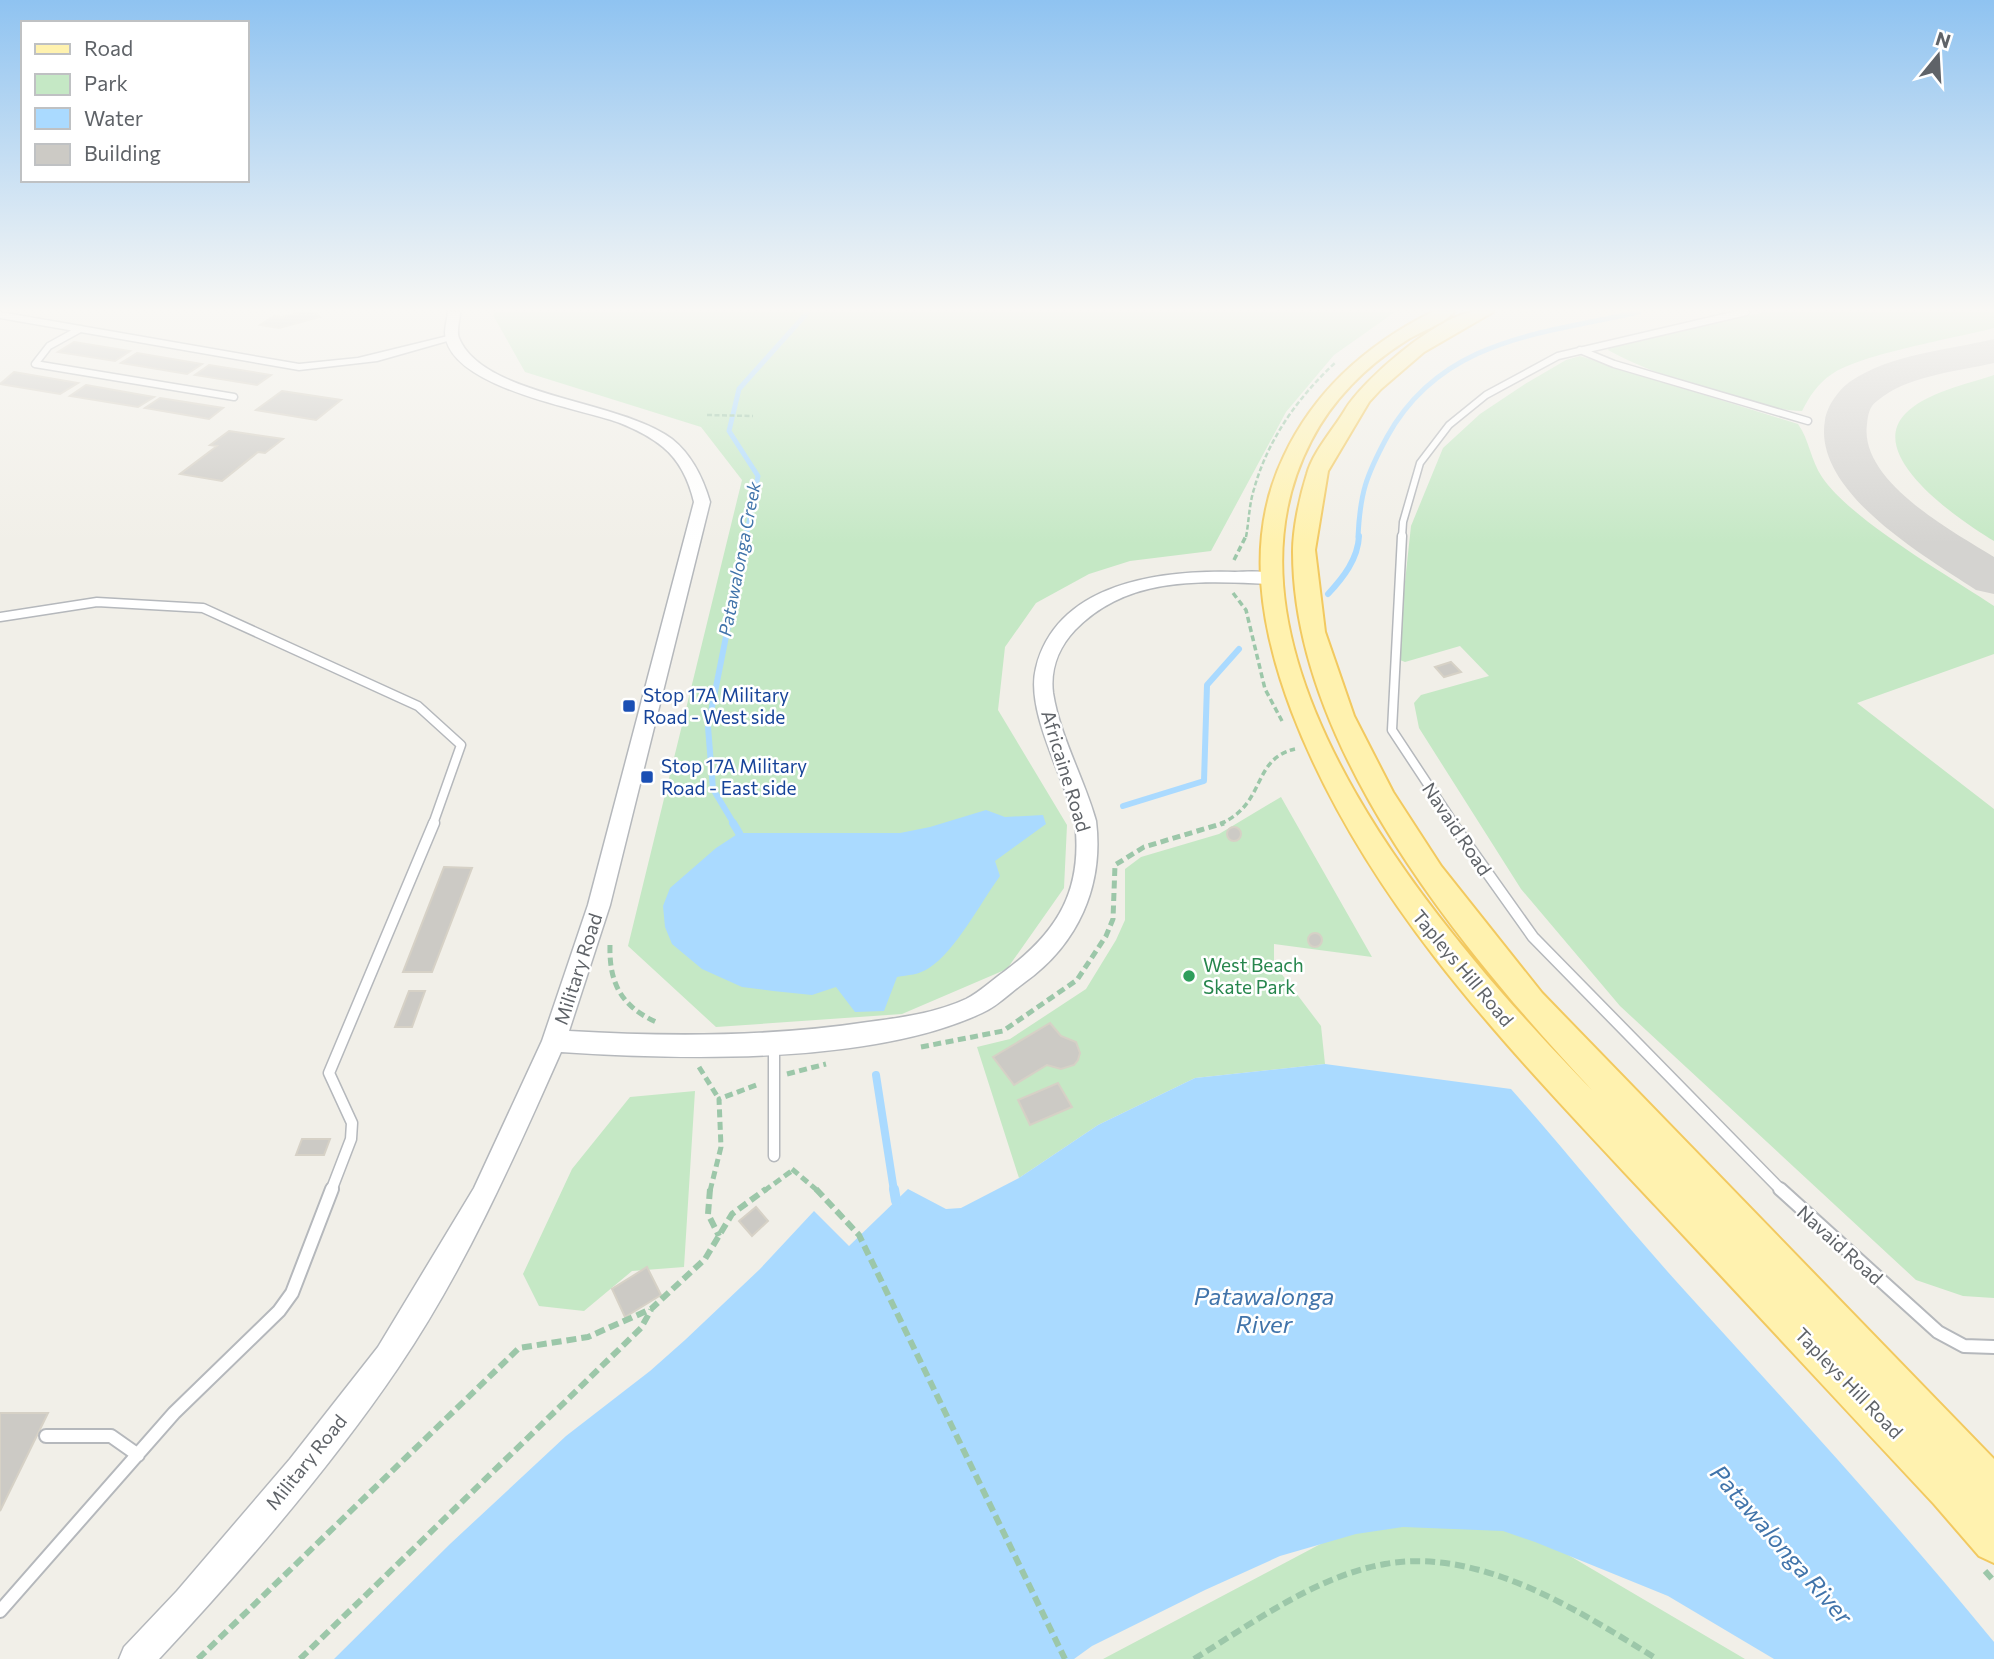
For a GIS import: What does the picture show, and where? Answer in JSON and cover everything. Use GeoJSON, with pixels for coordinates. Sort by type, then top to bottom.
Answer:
{"type":"FeatureCollection","features":[{"type":"Feature","properties":{"kind":"main road","name":"Tapleys Hill Road"},"geometry":{"type":"LineString","coordinates":[[1338,389],[1307,428],[1282,484],[1273,517],[1272,579],[1280,643],[1308,728],[1331,777],[1407,900],[1500,1015],[1949,1489],[1994,1541]]}},
{"type":"Feature","properties":{"kind":"main road","name":"Tapleys Hill Road"},"geometry":{"type":"LineString","coordinates":[[1370,389],[1336,433],[1324,457],[1308,505],[1308,599],[1325,676],[1341,716],[1390,814],[1429,876],[1531,1003],[1994,1489]]}},
{"type":"Feature","properties":{"kind":"main road"},"geometry":{"type":"LineString","coordinates":[[1272,579],[1286,578],[1292,526],[1308,505]]}},
{"type":"Feature","properties":{"kind":"street","name":"Military Road"},"geometry":{"type":"LineString","coordinates":[[136,1659],[189,1604],[301,1470],[388,1357],[483,1197],[555,1041],[599,905],[702,502],[698,487],[683,458],[659,437],[624,419],[530,389]]}},
{"type":"Feature","properties":{"kind":"street","name":"Africaine Road"},"geometry":{"type":"LineString","coordinates":[[555,1041],[677,1047],[774,1042],[894,1030],[940,1019],[977,1004],[1044,954],[1065,925],[1080,894],[1087,863],[1086,825],[1044,695],[1046,664],[1055,641],[1072,620],[1094,604],[1138,583],[1187,575],[1272,579]]}},
{"type":"Feature","properties":{"kind":"lane"},"geometry":{"type":"LineString","coordinates":[[190,389],[234,397]]}},
{"type":"Feature","properties":{"kind":"lane","name":"Navaid Road"},"geometry":{"type":"LineString","coordinates":[[1496,389],[1449,425],[1420,463],[1403,522],[1392,730],[1480,865],[1533,937],[1552,957],[1805,1215],[1938,1332],[1965,1347],[1994,1347]]}},
{"type":"Feature","properties":{"kind":"lane"},"geometry":{"type":"LineString","coordinates":[[1702,389],[1808,421]]}},
{"type":"Feature","properties":{"kind":"lane"},"geometry":{"type":"LineString","coordinates":[[0,617],[97,602],[203,608],[418,706],[461,746],[448,789],[329,1073],[352,1123],[351,1139],[292,1293],[279,1311],[174,1413],[0,1611]]}},
{"type":"Feature","properties":{"kind":"lane"},"geometry":{"type":"LineString","coordinates":[[774,1042],[774,1156]]}},
{"type":"Feature","properties":{"kind":"lane"},"geometry":{"type":"LineString","coordinates":[[46,1436],[111,1436],[138,1455]]}},
{"type":"Feature","properties":{"kind":"path"},"geometry":{"type":"LineString","coordinates":[[708,415],[752,416]]}},
{"type":"Feature","properties":{"kind":"path"},"geometry":{"type":"LineString","coordinates":[[613,932],[609,965],[614,990],[631,1010],[661,1024]]}},
{"type":"Feature","properties":{"kind":"path"},"geometry":{"type":"LineString","coordinates":[[699,1063],[719,1099],[720,1154],[706,1202],[708,1221],[719,1236]]}},
{"type":"Feature","properties":{"kind":"path"},"geometry":{"type":"LineString","coordinates":[[719,1099],[774,1079]]}},
{"type":"Feature","properties":{"kind":"path"},"geometry":{"type":"LineString","coordinates":[[774,1156],[809,1182],[859,1235],[1065,1659]]}},
{"type":"Feature","properties":{"kind":"path"},"geometry":{"type":"LineString","coordinates":[[198,1659],[519,1348],[535,1343],[556,1343],[588,1337],[651,1309],[688,1278],[732,1214],[793,1170]]}},
{"type":"Feature","properties":{"kind":"path"},"geometry":{"type":"LineString","coordinates":[[300,1659],[641,1328],[651,1309]]}},
{"type":"Feature","properties":{"kind":"path"},"geometry":{"type":"LineString","coordinates":[[1194,1659],[1273,1612],[1345,1577],[1385,1564],[1422,1560],[1458,1566],[1522,1588],[1578,1614],[1657,1659]]}},
{"type":"Feature","properties":{"kind":"green space"},"geometry":{"type":"Polygon","coordinates":[[[581,389],[1305,389],[1286,412],[1211,551],[1130,561],[1089,574],[1036,603],[1005,647],[998,710],[1067,825],[1064,888],[1007,969],[902,1014],[716,1027],[628,946],[742,480],[701,427],[581,389]]]}},
{"type":"Feature","properties":{"kind":"green space"},"geometry":{"type":"Polygon","coordinates":[[[1517,389],[1687,389],[1798,424],[1818,471],[1836,494],[1877,529],[1994,606],[1994,654],[1857,703],[1994,809],[1994,1298],[1963,1296],[1916,1280],[1620,1006],[1521,889],[1419,728],[1414,703],[1421,695],[1489,676],[1460,646],[1405,662],[1400,660],[1411,526],[1443,448],[1480,414],[1517,389]]]}},
{"type":"Feature","properties":{"kind":"green space"},"geometry":{"type":"Polygon","coordinates":[[[1704,389],[1816,389],[1802,411],[1730,398],[1704,389]]]}},
{"type":"Feature","properties":{"kind":"green space"},"geometry":{"type":"Polygon","coordinates":[[[1994,389],[1994,541],[1962,520],[1923,487],[1907,468],[1897,449],[1896,431],[1905,414],[1924,400],[1947,390],[1994,389]]]}},
{"type":"Feature","properties":{"kind":"green space","name":"West Beach Skate Park"},"geometry":{"type":"Polygon","coordinates":[[[1281,797],[1372,957],[1274,944],[1274,964],[1321,1026],[1325,1064],[1195,1078],[1098,1125],[1019,1178],[977,1047],[1010,1039],[1086,989],[1125,920],[1125,869],[1141,857],[1219,834],[1281,797]]]}},
{"type":"Feature","properties":{"kind":"green space"},"geometry":{"type":"Polygon","coordinates":[[[695,1091],[684,1267],[632,1271],[584,1311],[539,1306],[523,1274],[572,1169],[630,1097],[695,1091]]]}},
{"type":"Feature","properties":{"kind":"green space"},"geometry":{"type":"Polygon","coordinates":[[[1364,1521],[1524,1529],[1745,1659],[1103,1659],[1364,1521]]]}},
{"type":"Feature","properties":{"kind":"water"},"geometry":{"type":"Polygon","coordinates":[[[986,810],[1005,817],[1043,815],[1046,824],[995,861],[1000,876],[958,939],[939,961],[929,968],[897,977],[884,1011],[855,1012],[836,987],[812,995],[742,987],[702,969],[672,944],[665,927],[663,906],[670,888],[716,848],[739,833],[900,833],[986,810]]]}},
{"type":"Feature","properties":{"kind":"water","name":"Patawalonga River"},"geometry":{"type":"Polygon","coordinates":[[[1325,1064],[1511,1089],[1663,1266],[1919,1552],[1994,1642],[1994,1659],[1774,1659],[1668,1596],[1535,1542],[1503,1531],[1403,1527],[1356,1534],[1280,1556],[1092,1646],[1074,1659],[334,1659],[450,1544],[566,1436],[650,1371],[685,1340],[760,1269],[814,1211],[849,1246],[908,1189],[946,1209],[961,1208],[1019,1178],[1098,1125],[1195,1078],[1325,1064]]]}},
{"type":"Feature","properties":{"kind":"building"},"geometry":{"type":"Polygon","coordinates":[[[33,389],[67,389],[60,394],[33,389]]]}},
{"type":"Feature","properties":{"kind":"building"},"geometry":{"type":"Polygon","coordinates":[[[80,389],[111,389],[154,397],[138,407],[70,396],[80,389]]]}},
{"type":"Feature","properties":{"kind":"building"},"geometry":{"type":"Polygon","coordinates":[[[282,391],[341,400],[316,420],[256,410],[282,391]]]}},
{"type":"Feature","properties":{"kind":"building"},"geometry":{"type":"Polygon","coordinates":[[[160,398],[223,408],[209,419],[145,408],[160,398]]]}},
{"type":"Feature","properties":{"kind":"building"},"geometry":{"type":"Polygon","coordinates":[[[229,431],[283,439],[265,453],[258,452],[222,481],[180,474],[217,446],[210,445],[229,431]]]}},
{"type":"Feature","properties":{"kind":"building"},"geometry":{"type":"Polygon","coordinates":[[[1451,662],[1461,672],[1444,677],[1435,667],[1451,662]]]}},
{"type":"Feature","properties":{"kind":"building"},"geometry":{"type":"Polygon","coordinates":[[[1234,827],[1239,829],[1239,839],[1234,841],[1229,839],[1227,834],[1229,829],[1234,827]]]}},
{"type":"Feature","properties":{"kind":"building"},"geometry":{"type":"Polygon","coordinates":[[[444,867],[472,868],[432,972],[403,972],[444,867]]]}},
{"type":"Feature","properties":{"kind":"building"},"geometry":{"type":"Polygon","coordinates":[[[1312,933],[1318,933],[1322,940],[1318,947],[1312,947],[1308,943],[1308,937],[1312,933]]]}},
{"type":"Feature","properties":{"kind":"building"},"geometry":{"type":"Polygon","coordinates":[[[409,991],[425,991],[412,1027],[395,1027],[409,991]]]}},
{"type":"Feature","properties":{"kind":"building"},"geometry":{"type":"Polygon","coordinates":[[[1050,1023],[1061,1036],[1076,1042],[1080,1053],[1078,1060],[1074,1065],[1061,1069],[1047,1065],[1014,1085],[993,1057],[1050,1023]]]}},
{"type":"Feature","properties":{"kind":"building"},"geometry":{"type":"Polygon","coordinates":[[[1058,1083],[1072,1107],[1030,1125],[1018,1100],[1058,1083]]]}},
{"type":"Feature","properties":{"kind":"building"},"geometry":{"type":"Polygon","coordinates":[[[302,1139],[330,1139],[324,1155],[296,1155],[302,1139]]]}},
{"type":"Feature","properties":{"kind":"building"},"geometry":{"type":"Polygon","coordinates":[[[756,1207],[768,1221],[752,1236],[739,1221],[756,1207]]]}},
{"type":"Feature","properties":{"kind":"building"},"geometry":{"type":"Polygon","coordinates":[[[647,1267],[661,1295],[625,1317],[612,1289],[647,1267]]]}},
{"type":"Feature","properties":{"kind":"building"},"geometry":{"type":"Polygon","coordinates":[[[0,1413],[48,1413],[0,1511],[0,1413]]]}},
{"type":"Feature","properties":{"kind":"waterway","name":"Patawalonga Creek"},"geometry":{"type":"LineString","coordinates":[[739,389],[729,431],[758,476],[746,537]]}},
{"type":"Feature","properties":{"kind":"waterway"},"geometry":{"type":"LineString","coordinates":[[1358,537],[1360,508],[1369,474],[1387,437],[1409,404],[1424,389]]}},
{"type":"Feature","properties":{"kind":"waterway","name":"Patawalonga Creek"},"geometry":{"type":"LineString","coordinates":[[734,824],[713,789],[708,727],[746,536]]}},
{"type":"Feature","properties":{"kind":"waterway"},"geometry":{"type":"LineString","coordinates":[[1328,594],[1353,560],[1359,536]]}},
{"type":"Feature","properties":{"kind":"waterway"},"geometry":{"type":"LineString","coordinates":[[1123,806],[1204,781],[1207,685],[1239,649]]}},
{"type":"Feature","properties":{"kind":"waterway","name":"Patawalonga Creek"},"geometry":{"type":"LineString","coordinates":[[733,823],[739,833]]}},
{"type":"Feature","properties":{"kind":"waterway"},"geometry":{"type":"LineString","coordinates":[[876,1075],[894,1191]]}},
{"type":"Feature","properties":{"kind":"waterway"},"geometry":{"type":"LineString","coordinates":[[894,1189],[896,1201]]}},
{"type":"Feature","properties":{"kind":"taxiway"},"geometry":{"type":"LineString","coordinates":[[1867,389],[1859,395],[1847,414],[1843,438],[1852,462],[1870,487],[1894,510],[1994,579]]}},
{"type":"Feature","properties":{"kind":"place","name":"Stop 17A Military Road - West side"},"geometry":{"type":"Point","coordinates":[629,706]}},
{"type":"Feature","properties":{"kind":"place","name":"Stop 17A Military Road - East side"},"geometry":{"type":"Point","coordinates":[647,777]}},
{"type":"Feature","properties":{"kind":"place","name":"West Beach Skate Park"},"geometry":{"type":"Point","coordinates":[1189,976]}}]}
